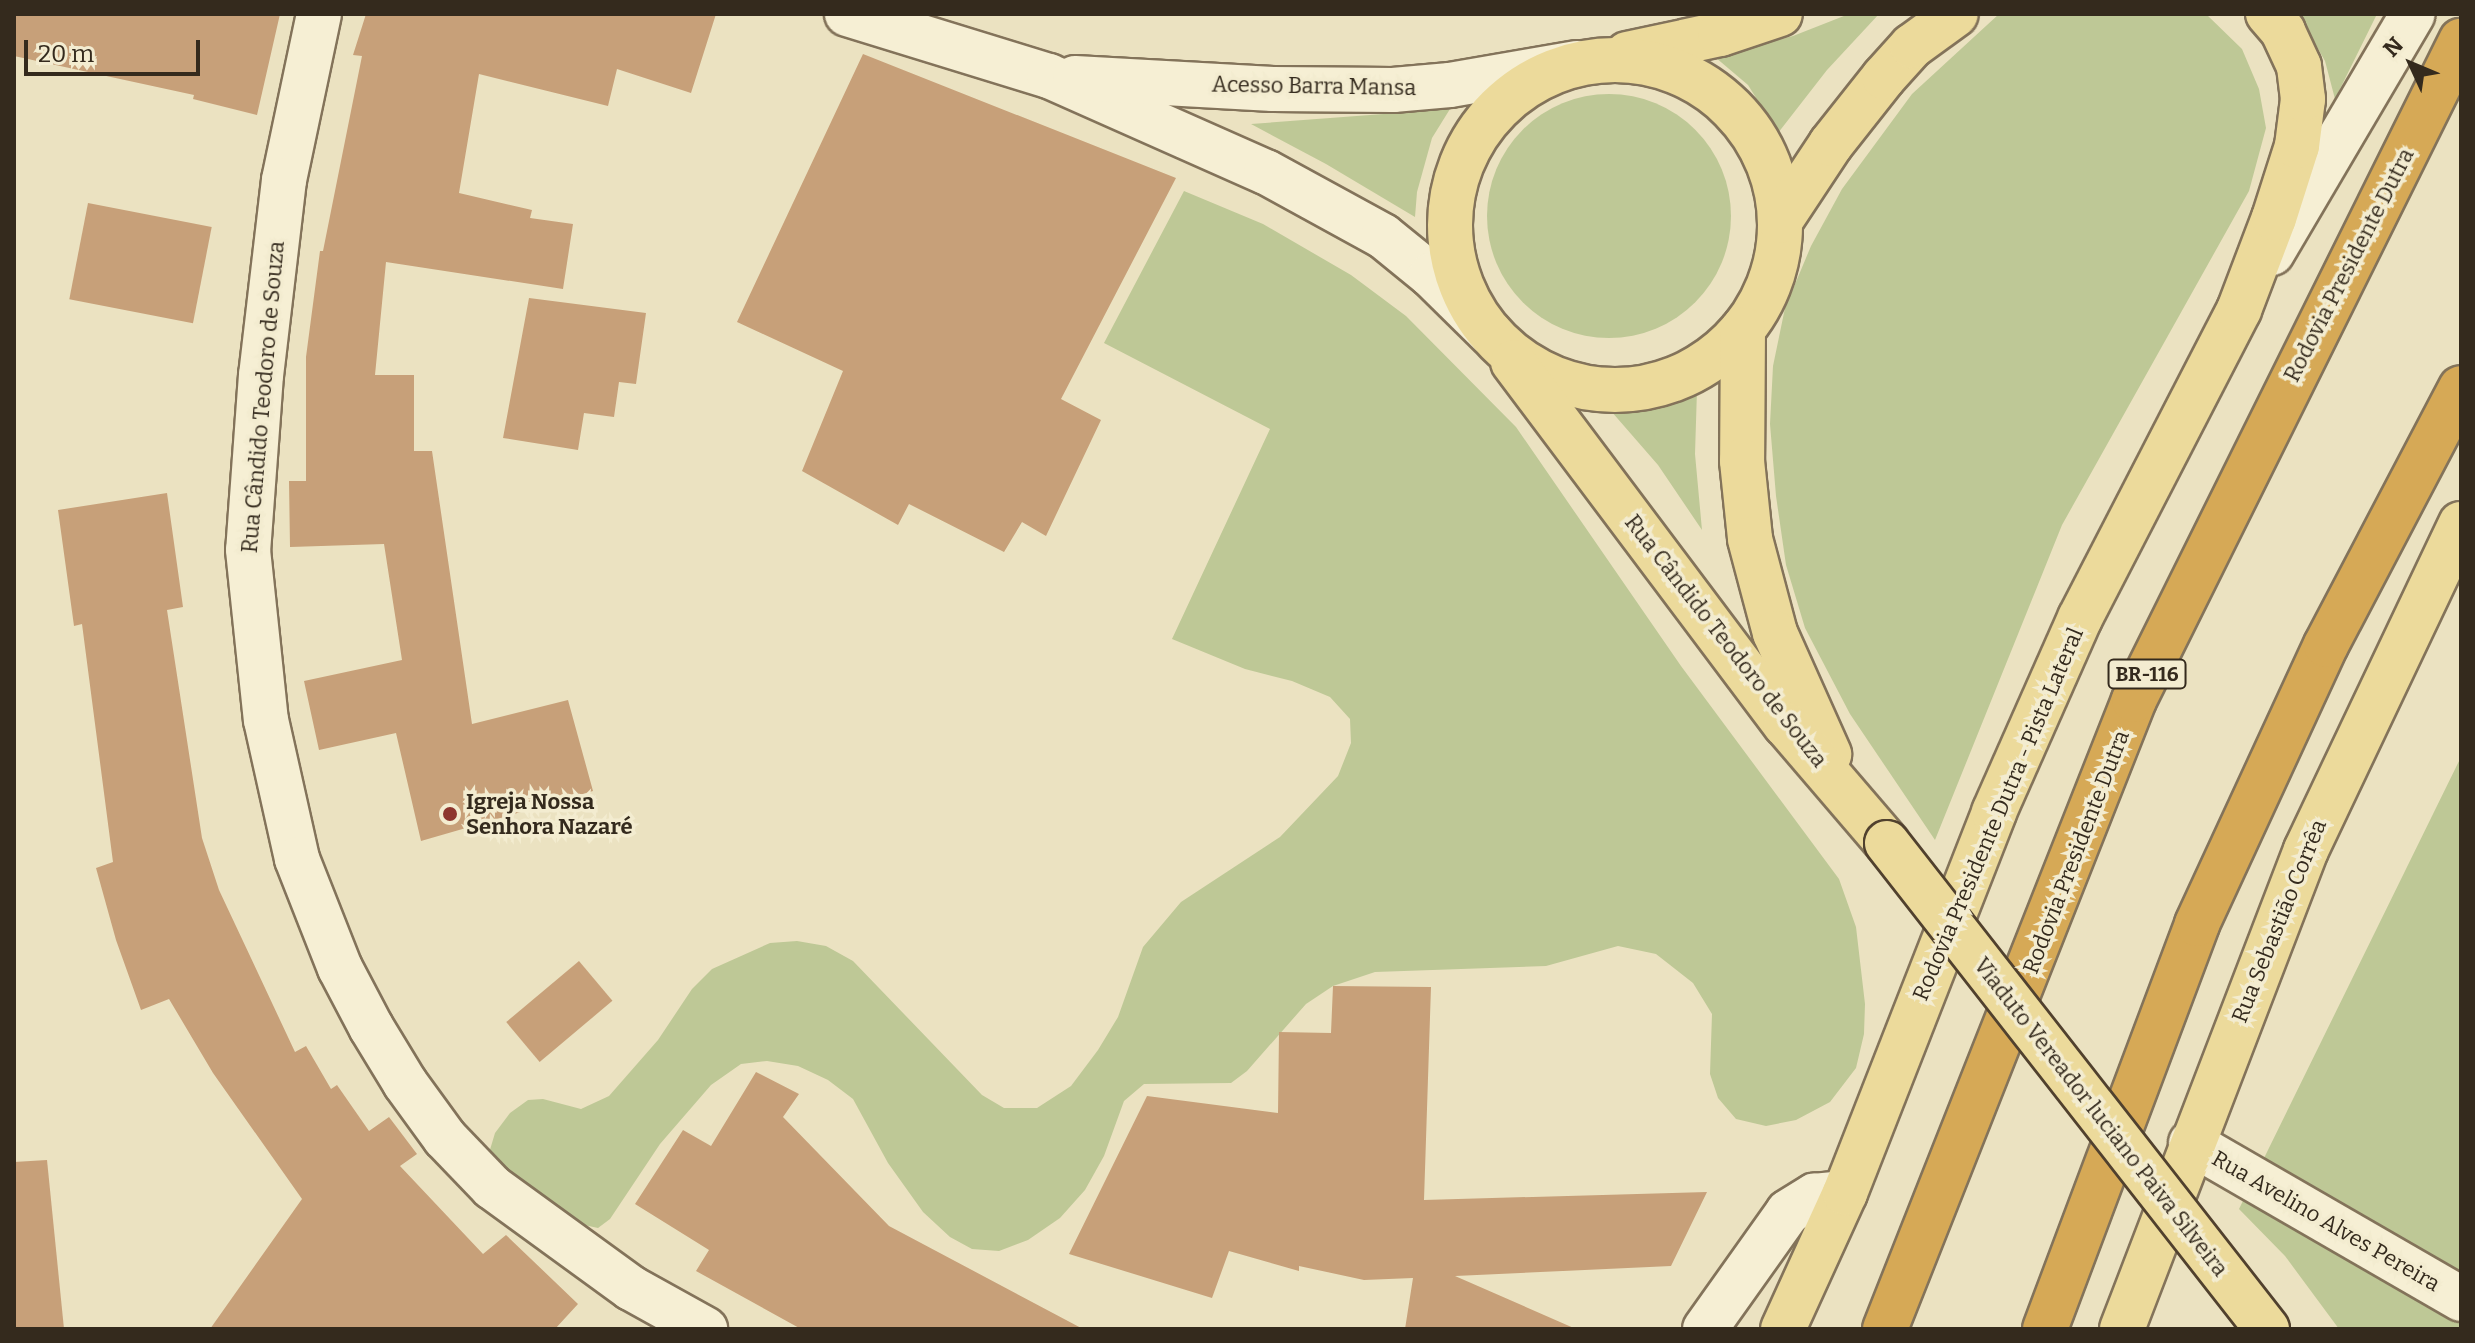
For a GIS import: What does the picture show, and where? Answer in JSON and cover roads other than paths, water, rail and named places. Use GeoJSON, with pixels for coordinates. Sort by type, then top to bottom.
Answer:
{"type":"FeatureCollection","features":[{"type":"Feature","properties":{"kind":"highway","name":"Rodovia Presidente Dutra"},"geometry":{"type":"LineString","coordinates":[[1885,1329],[2134,700],[2461,41]]}},
{"type":"Feature","properties":{"kind":"highway"},"geometry":{"type":"LineString","coordinates":[[2045,1329],[2197,924],[2326,645],[2461,388]]}},
{"type":"Feature","properties":{"kind":"main road"},"geometry":{"type":"LineString","coordinates":[[1577,63],[1634,60],[1663,66],[1715,93],[1738,113],[1762,150],[1778,191],[1778,251],[1768,282],[1743,329],[1704,364],[1655,385],[1629,390],[1577,386],[1552,378],[1517,358],[1489,332],[1473,310],[1453,261],[1450,222],[1455,182],[1478,131],[1520,89],[1577,63],[1668,47],[1780,14]]}},
{"type":"Feature","properties":{"kind":"main road"},"geometry":{"type":"LineString","coordinates":[[1780,221],[1831,144],[1884,77],[1912,46],[1956,14]]}},
{"type":"Feature","properties":{"kind":"main road"},"geometry":{"type":"LineString","coordinates":[[2239,310],[2297,146],[2303,99],[2299,66],[2283,31],[2268,14]]}},
{"type":"Feature","properties":{"kind":"main road","name":"Rodovia Presidente Dutra - Pista Lateral"},"geometry":{"type":"LineString","coordinates":[[1783,1329],[1845,1193],[1994,812],[2067,646],[2239,310]]}},
{"type":"Feature","properties":{"kind":"main road","name":"Rua Cândido Teodoro de Souza"},"geometry":{"type":"LineString","coordinates":[[1743,329],[1743,474],[1759,580],[1775,633],[1846,793]]}},
{"type":"Feature","properties":{"kind":"main road","name":"Rua Cândido Teodoro de Souza"},"geometry":{"type":"LineString","coordinates":[[1489,332],[1786,725],[1846,793]]}},
{"type":"Feature","properties":{"kind":"main road","name":"Rua Sebastião Corrêa"},"geometry":{"type":"LineString","coordinates":[[2122,1329],[2306,850],[2461,524]]}},
{"type":"Feature","properties":{"kind":"main road","name":"Viaduto Vereador luciano Paiva Silveira"},"geometry":{"type":"LineString","coordinates":[[1846,793],[2267,1329]]}},
{"type":"Feature","properties":{"kind":"street","name":"Rua Cândido Teodoro de Souza"},"geometry":{"type":"LineString","coordinates":[[319,14],[284,180],[261,375],[248,550],[266,720],[297,859],[340,968],[405,1083],[445,1138],[504,1196],[631,1288],[705,1329]]}},
{"type":"Feature","properties":{"kind":"street"},"geometry":{"type":"LineString","coordinates":[[847,14],[1049,76],[1328,203],[1383,236],[1431,275],[1489,332]]}},
{"type":"Feature","properties":{"kind":"street"},"geometry":{"type":"LineString","coordinates":[[2239,310],[2413,14]]}},
{"type":"Feature","properties":{"kind":"street","name":"Acesso Barra Mansa"},"geometry":{"type":"LineString","coordinates":[[1049,76],[1273,89],[1393,90],[1450,85],[1577,63]]}},
{"type":"Feature","properties":{"kind":"street","name":"Rua Avelino Alves Pereira"},"geometry":{"type":"LineString","coordinates":[[2191,1143],[2461,1299]]}},
{"type":"Feature","properties":{"kind":"street"},"geometry":{"type":"LineString","coordinates":[[1705,1329],[1788,1212],[1814,1196],[1845,1193]]}},
{"type":"Feature","properties":{"kind":"place","name":"Igreja Nossa Senhora Nazaré"},"geometry":{"type":"Point","coordinates":[450,814]}}]}
